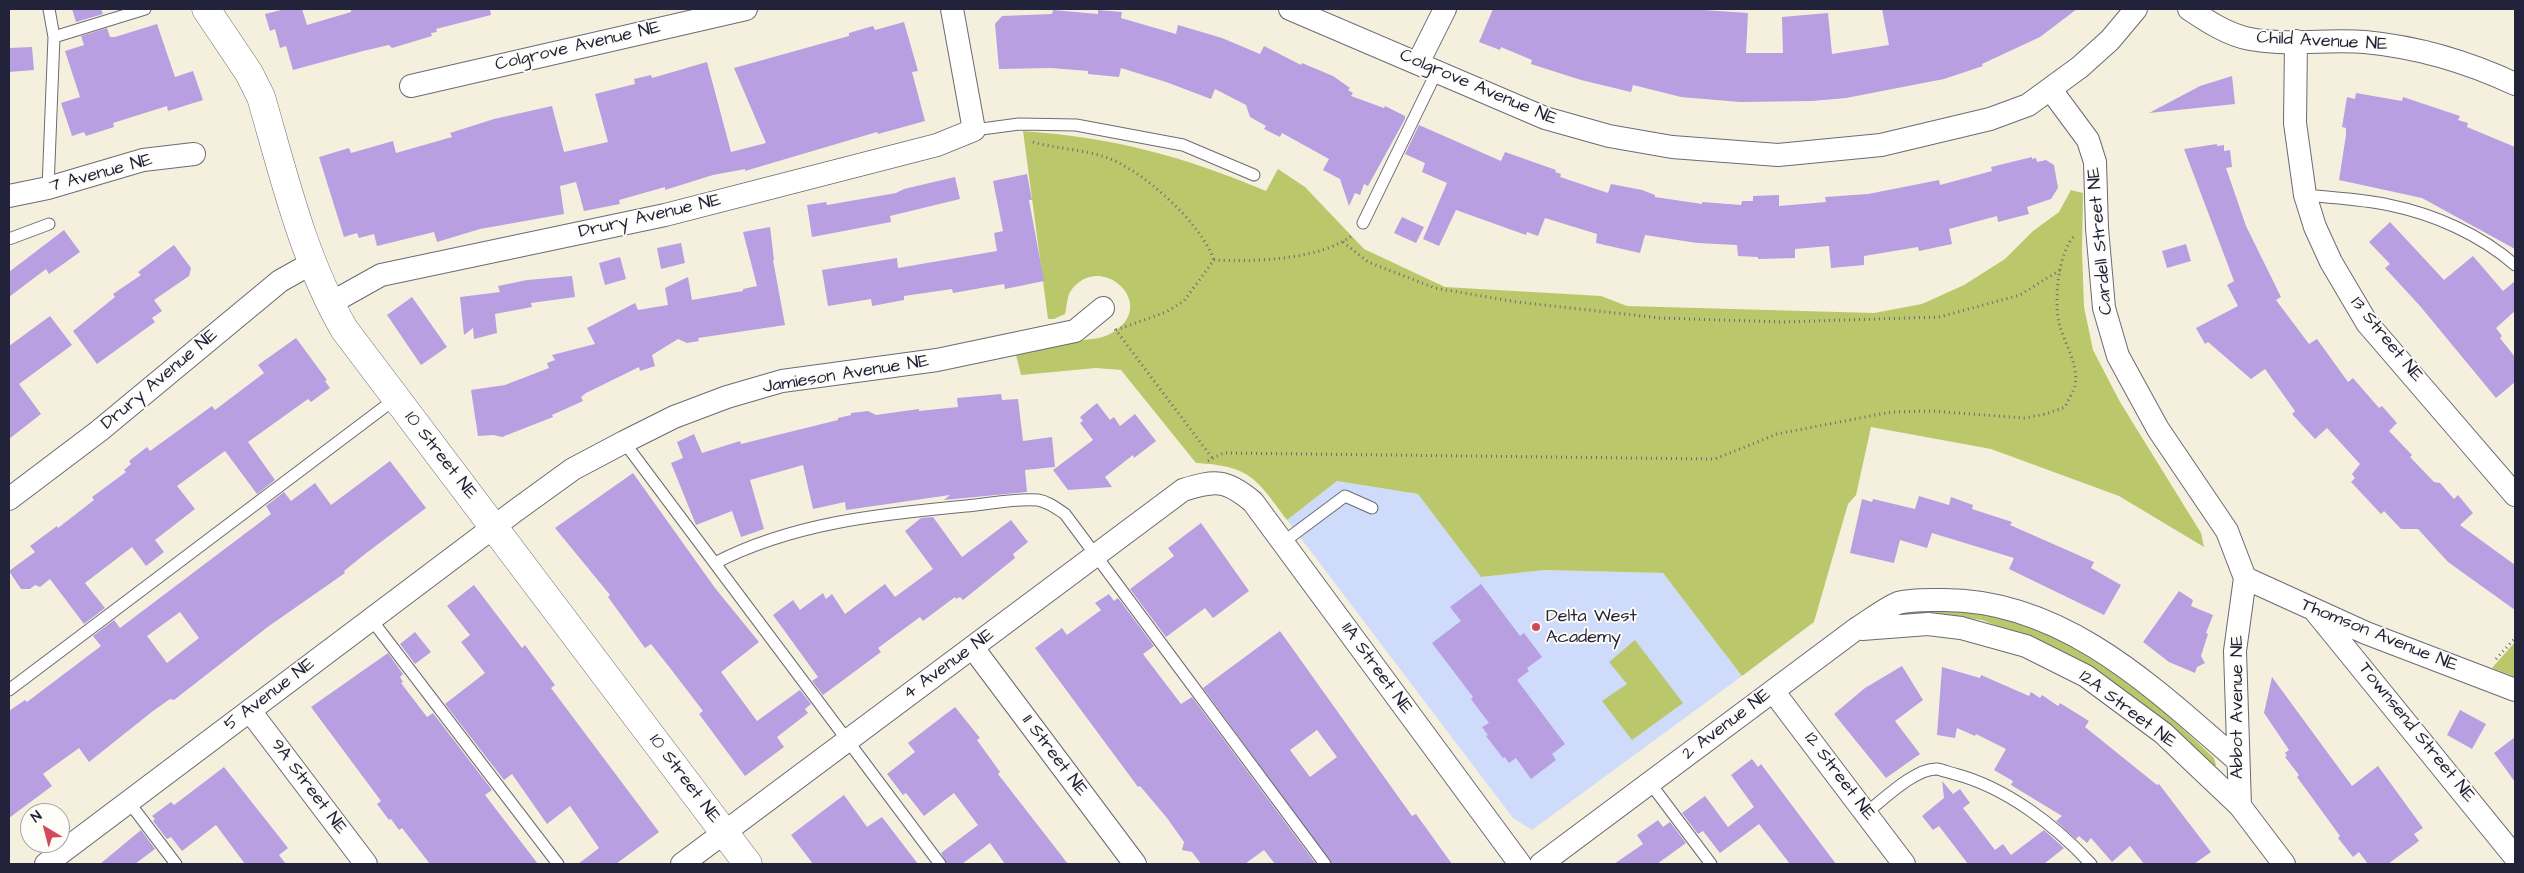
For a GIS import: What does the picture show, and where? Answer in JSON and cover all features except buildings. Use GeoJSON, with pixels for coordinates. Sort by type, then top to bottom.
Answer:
{"type":"FeatureCollection","features":[{"type":"Feature","properties":{"kind":"street","name":"10 Street NE"},"geometry":{"type":"LineString","coordinates":[[206,9],[249,74],[261,98],[312,263],[329,304],[344,329],[748,864]]}},
{"type":"Feature","properties":{"kind":"street","name":"Colgrove Avenue NE"},"geometry":{"type":"LineString","coordinates":[[412,86],[746,9]]}},
{"type":"Feature","properties":{"kind":"street"},"geometry":{"type":"LineString","coordinates":[[952,9],[974,130]]}},
{"type":"Feature","properties":{"kind":"street","name":"Colgrove Avenue NE"},"geometry":{"type":"LineString","coordinates":[[1290,9],[1545,118],[1609,136],[1672,148],[1778,154],[1881,146],[1990,119],[2028,105],[2051,90]]}},
{"type":"Feature","properties":{"kind":"street"},"geometry":{"type":"LineString","coordinates":[[1428,67],[1445,9]]}},
{"type":"Feature","properties":{"kind":"street"},"geometry":{"type":"LineString","coordinates":[[2051,90],[2110,40],[2136,9]]}},
{"type":"Feature","properties":{"kind":"street","name":"Child Avenue NE"},"geometry":{"type":"LineString","coordinates":[[2189,9],[2212,24],[2250,39],[2364,42],[2399,47],[2466,64],[2515,84]]}},
{"type":"Feature","properties":{"kind":"street","name":"13 Street NE"},"geometry":{"type":"LineString","coordinates":[[2296,41],[2295,123],[2305,195],[2315,227],[2330,262],[2367,323],[2515,495]]}},
{"type":"Feature","properties":{"kind":"street","name":"Cardell Street NE"},"geometry":{"type":"LineString","coordinates":[[2051,90],[2088,140],[2095,162],[2097,228],[2104,308],[2118,356],[2158,429],[2227,531],[2244,578]]}},
{"type":"Feature","properties":{"kind":"street","name":"Drury Avenue NE"},"geometry":{"type":"LineString","coordinates":[[329,304],[381,275],[665,215],[936,145],[974,130]]}},
{"type":"Feature","properties":{"kind":"street","name":"7 Avenue NE"},"geometry":{"type":"LineString","coordinates":[[9,196],[48,188],[143,160],[194,154]]}},
{"type":"Feature","properties":{"kind":"street","name":"Drury Avenue NE"},"geometry":{"type":"LineString","coordinates":[[9,499],[99,431],[280,281],[312,263]]}},
{"type":"Feature","properties":{"kind":"street","name":"Jamieson Avenue NE"},"geometry":{"type":"LineString","coordinates":[[494,526],[572,469],[674,417],[782,381],[937,360],[1075,330],[1103,308]]}},
{"type":"Feature","properties":{"kind":"street","name":"4 Avenue NE"},"geometry":{"type":"LineString","coordinates":[[682,864],[1183,490],[1212,482],[1224,484]]}},
{"type":"Feature","properties":{"kind":"street","name":"11A Street NE"},"geometry":{"type":"LineString","coordinates":[[1224,484],[1238,489],[1253,502],[1520,864]]}},
{"type":"Feature","properties":{"kind":"street","name":"5 Avenue NE"},"geometry":{"type":"LineString","coordinates":[[46,864],[494,526]]}},
{"type":"Feature","properties":{"kind":"street","name":"Thomson Avenue NE"},"geometry":{"type":"LineString","coordinates":[[2244,578],[2315,611],[2515,690]]}},
{"type":"Feature","properties":{"kind":"street","name":"Abbot Avenue NE"},"geometry":{"type":"LineString","coordinates":[[2240,806],[2237,760],[2235,651],[2244,578]]}},
{"type":"Feature","properties":{"kind":"street","name":"12A Street NE"},"geometry":{"type":"LineString","coordinates":[[1856,629],[1899,603],[1958,600],[1988,603],[2014,610],[2064,630],[2109,656],[2183,713],[2237,760]]}},
{"type":"Feature","properties":{"kind":"street","name":"Townsend Street NE"},"geometry":{"type":"LineString","coordinates":[[2315,611],[2515,857]]}},
{"type":"Feature","properties":{"kind":"street","name":"12A Street NE"},"geometry":{"type":"LineString","coordinates":[[1856,629],[1928,624],[1994,635],[2026,646],[2086,676],[2163,733],[2240,806],[2284,864]]}},
{"type":"Feature","properties":{"kind":"street","name":"2 Avenue NE"},"geometry":{"type":"LineString","coordinates":[[1541,864],[1856,629]]}},
{"type":"Feature","properties":{"kind":"street","name":"11 Street NE"},"geometry":{"type":"LineString","coordinates":[[973,648],[1135,864]]}},
{"type":"Feature","properties":{"kind":"street","name":"12 Street NE"},"geometry":{"type":"LineString","coordinates":[[1773,691],[1904,864]]}},
{"type":"Feature","properties":{"kind":"street","name":"9A Street NE"},"geometry":{"type":"LineString","coordinates":[[250,711],[366,864]]}},
{"type":"Feature","properties":{"kind":"lane"},"geometry":{"type":"LineString","coordinates":[[48,9],[54,37],[48,188]]}},
{"type":"Feature","properties":{"kind":"lane"},"geometry":{"type":"LineString","coordinates":[[54,37],[145,9]]}},
{"type":"Feature","properties":{"kind":"lane"},"geometry":{"type":"LineString","coordinates":[[1363,223],[1428,67]]}},
{"type":"Feature","properties":{"kind":"lane"},"geometry":{"type":"LineString","coordinates":[[974,130],[1019,124],[1076,125],[1183,145],[1254,175]]}},
{"type":"Feature","properties":{"kind":"lane"},"geometry":{"type":"LineString","coordinates":[[2305,195],[2389,205],[2447,223],[2494,247],[2515,266]]}},
{"type":"Feature","properties":{"kind":"lane"},"geometry":{"type":"LineString","coordinates":[[9,239],[49,224]]}},
{"type":"Feature","properties":{"kind":"lane"},"geometry":{"type":"LineString","coordinates":[[9,690],[395,399]]}},
{"type":"Feature","properties":{"kind":"lane"},"geometry":{"type":"LineString","coordinates":[[624,442],[940,864]]}},
{"type":"Feature","properties":{"kind":"lane"},"geometry":{"type":"LineString","coordinates":[[1282,542],[1345,496],[1372,508]]}},
{"type":"Feature","properties":{"kind":"lane"},"geometry":{"type":"LineString","coordinates":[[715,563],[739,551],[771,539],[829,524],[902,512],[1038,500],[1052,504],[1064,514],[1325,864]]}},
{"type":"Feature","properties":{"kind":"lane"},"geometry":{"type":"LineString","coordinates":[[371,619],[558,864]]}},
{"type":"Feature","properties":{"kind":"lane"},"geometry":{"type":"LineString","coordinates":[[1866,813],[1917,774],[1936,769],[1979,781],[2025,808],[2076,848],[2091,864]]}},
{"type":"Feature","properties":{"kind":"lane"},"geometry":{"type":"LineString","coordinates":[[1650,783],[1711,864]]}},
{"type":"Feature","properties":{"kind":"lane"},"geometry":{"type":"LineString","coordinates":[[128,801],[176,864]]}},
{"type":"Feature","properties":{"kind":"path"},"geometry":{"type":"LineString","coordinates":[[1019,124],[1025,136],[1034,143],[1088,152],[1124,165],[1179,210],[1207,245],[1214,260]]}},
{"type":"Feature","properties":{"kind":"path"},"geometry":{"type":"LineString","coordinates":[[1214,260],[1271,259],[1319,250],[1343,242],[1363,223]]}},
{"type":"Feature","properties":{"kind":"path"},"geometry":{"type":"LineString","coordinates":[[1103,308],[1116,330],[1212,458],[1223,453],[1715,459],[1777,434],[1890,412],[1931,411],[2024,418],[2046,414],[2065,407],[2074,386],[2074,372],[2069,349],[2059,324],[2056,297],[2065,251],[2073,236],[2079,231],[2097,228]]}},
{"type":"Feature","properties":{"kind":"path"},"geometry":{"type":"LineString","coordinates":[[1343,242],[1368,262],[1436,288],[1517,302],[1660,318],[1783,322],[1939,317],[2020,295],[2061,270]]}},
{"type":"Feature","properties":{"kind":"path"},"geometry":{"type":"LineString","coordinates":[[1116,330],[1166,312],[1184,301],[1214,260]]}},
{"type":"Feature","properties":{"kind":"path"},"geometry":{"type":"LineString","coordinates":[[2496,660],[2515,638]]}},
{"type":"Feature","properties":{"kind":"shaded area","name":"Delta West Academy"},"geometry":{"type":"Polygon","coordinates":[[[1337,481],[1418,494],[1482,577],[1544,570],[1663,573],[1742,676],[1532,830],[1513,818],[1287,520],[1337,481]]]}},
{"type":"Feature","properties":{"kind":"green space"},"geometry":{"type":"Polygon","coordinates":[[[1023,131],[1088,138],[1147,150],[1205,167],[1266,191],[1278,169],[1305,187],[1364,249],[1445,287],[1601,296],[1627,306],[1874,313],[1922,304],[1964,285],[2005,259],[2033,231],[2059,212],[2071,190],[2083,193],[2082,251],[2084,307],[2093,350],[2120,402],[2201,533],[2204,547],[2119,496],[1991,449],[1871,427],[1856,495],[1848,504],[1814,622],[1742,676],[1663,573],[1544,570],[1481,577],[1418,494],[1337,481],[1287,520],[1259,484],[1250,477],[1229,467],[1196,463],[1121,370],[1096,368],[1021,375],[1016,355],[1110,334],[1125,322],[1130,309],[1128,297],[1121,286],[1109,279],[1096,276],[1082,280],[1070,292],[1065,314],[1054,319],[1048,319],[1023,131]]]}},
{"type":"Feature","properties":{"kind":"green space"},"geometry":{"type":"Polygon","coordinates":[[[1954,607],[2014,620],[2043,632],[2097,661],[2145,696],[2168,716],[2214,758],[2216,765],[2214,767],[2040,643],[1982,620],[1924,612],[1912,614],[1914,608],[1954,607]]]}},
{"type":"Feature","properties":{"kind":"green space"},"geometry":{"type":"Polygon","coordinates":[[[1635,640],[1683,703],[1632,740],[1602,701],[1627,684],[1609,662],[1635,640]]]}},
{"type":"Feature","properties":{"kind":"green space"},"geometry":{"type":"Polygon","coordinates":[[[2515,642],[2515,677],[2492,668],[2515,642]]]}},
{"type":"Feature","properties":{"kind":"place","name":"Delta West Academy"},"geometry":{"type":"Point","coordinates":[1536,627]}}]}
